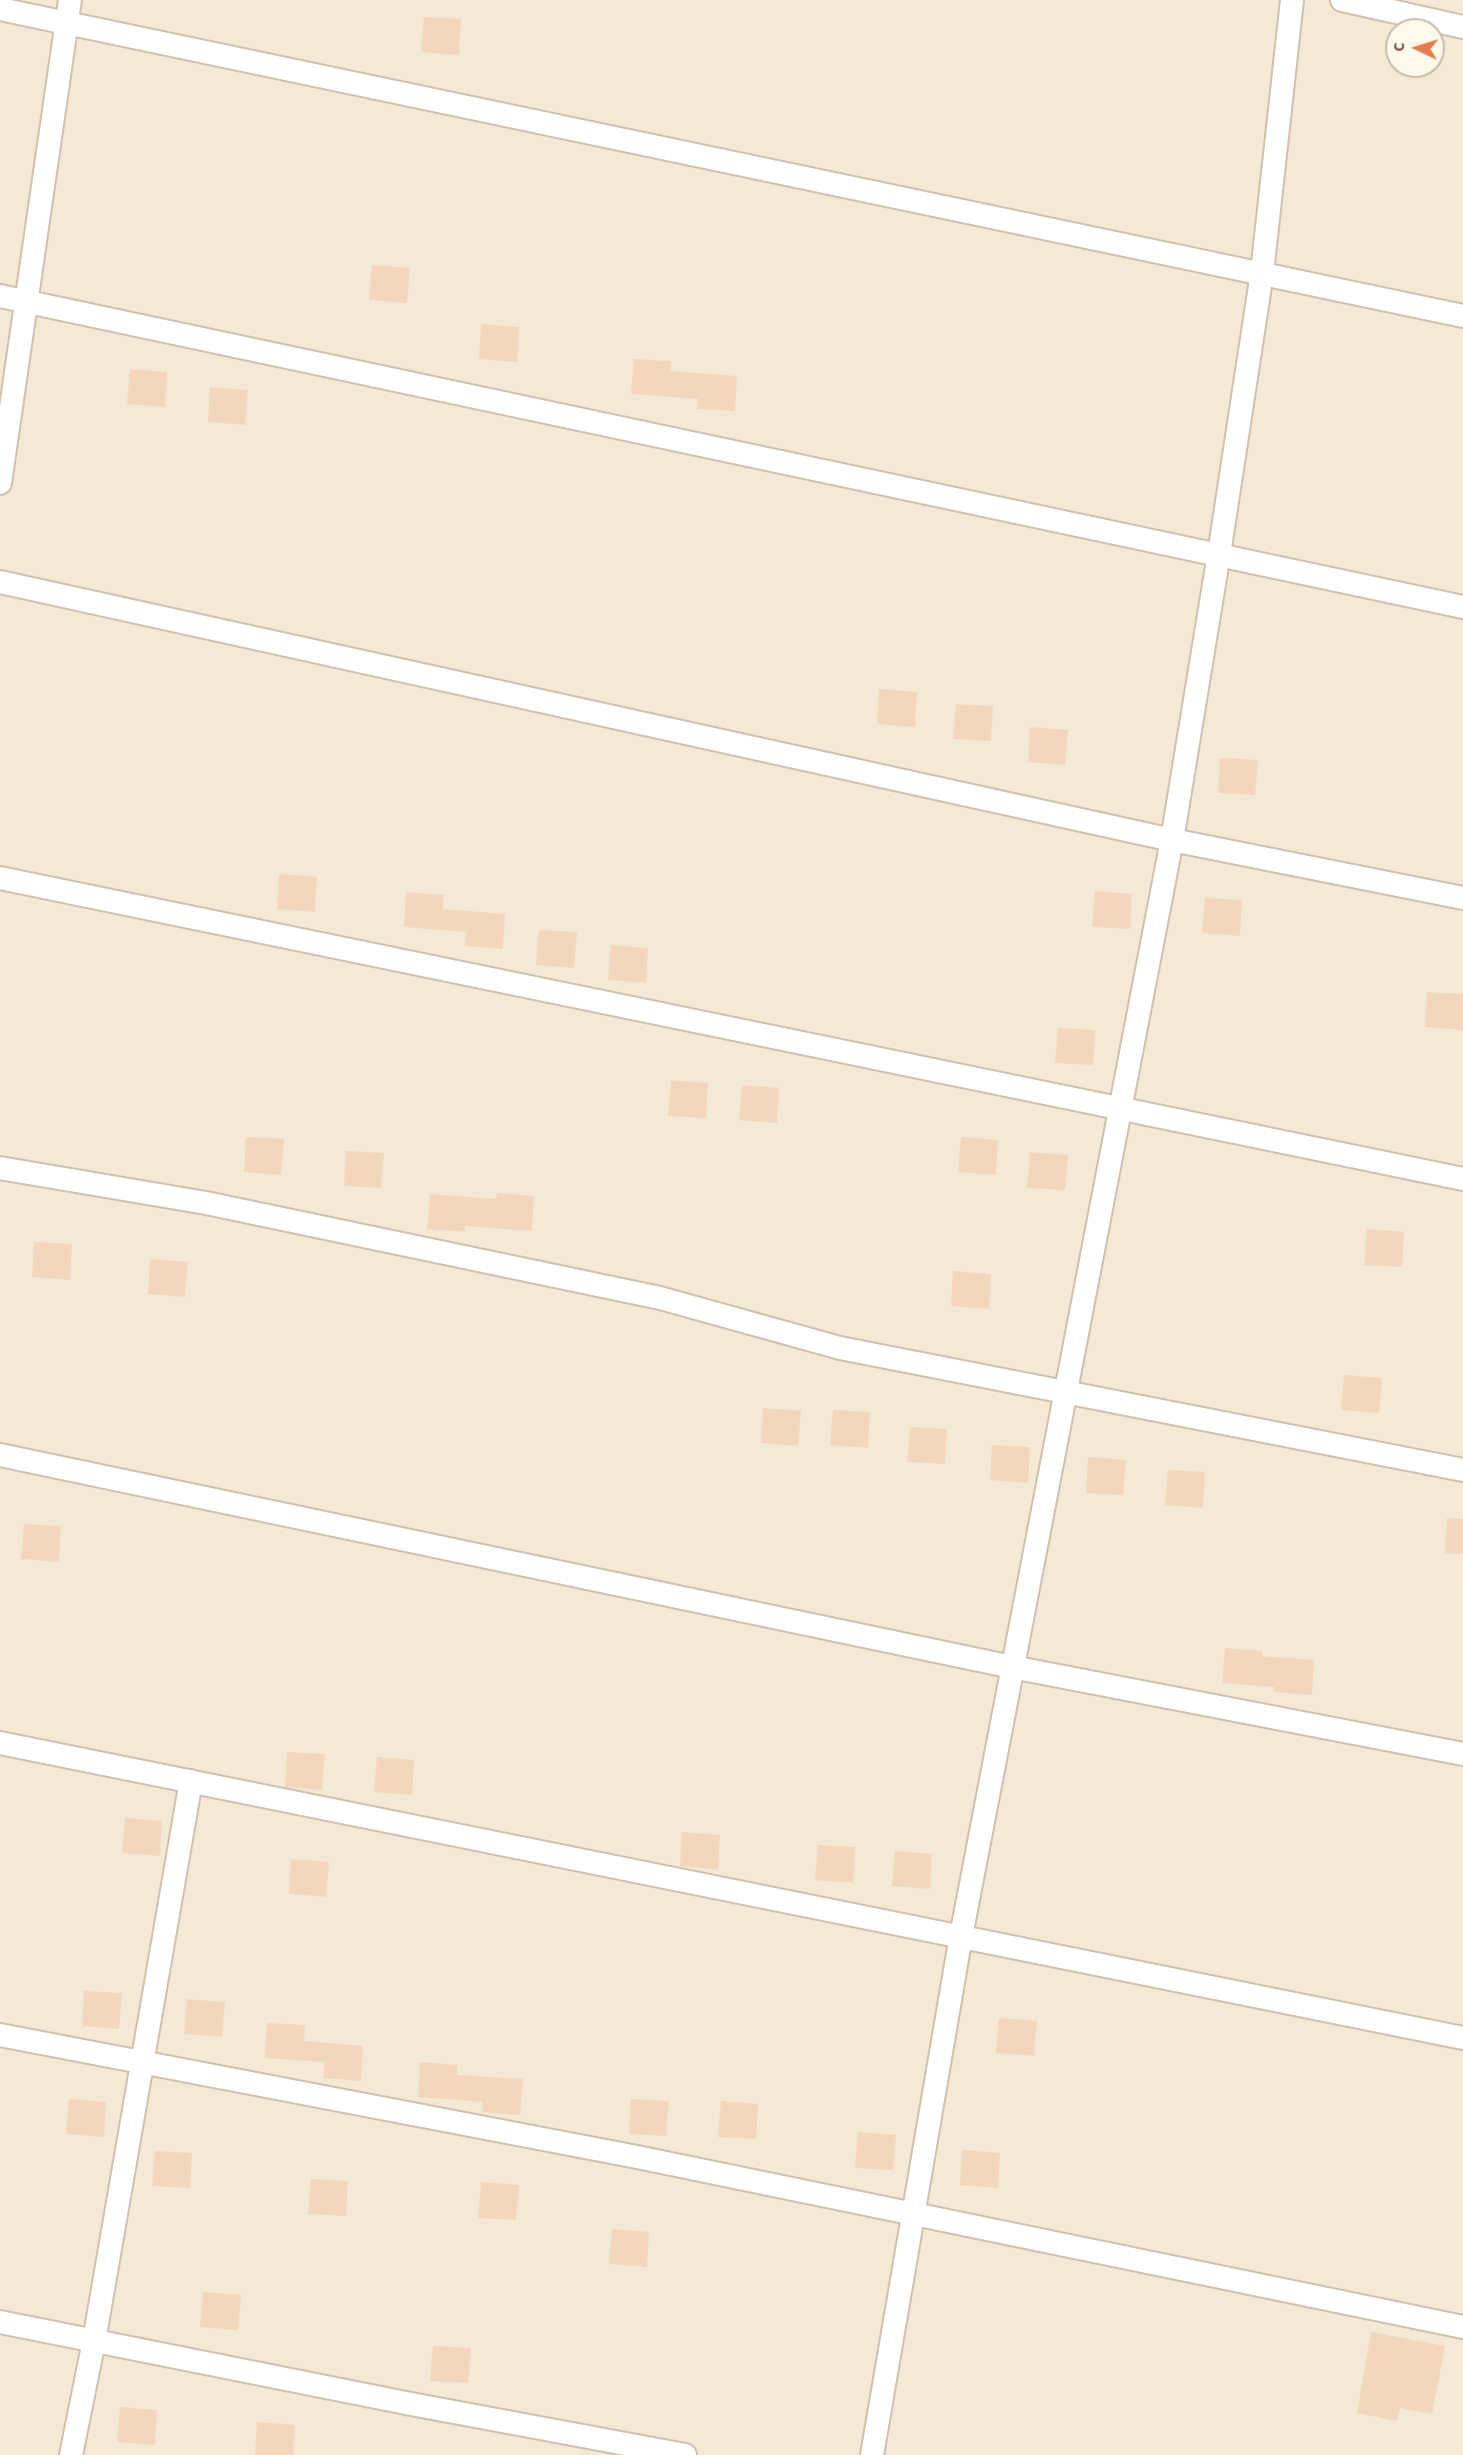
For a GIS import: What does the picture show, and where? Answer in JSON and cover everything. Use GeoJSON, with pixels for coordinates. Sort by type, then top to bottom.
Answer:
{"type":"FeatureCollection","features":[{"type":"Feature","properties":{"kind":"street"},"geometry":{"type":"LineString","coordinates":[[0,483],[70,0]]}},
{"type":"Feature","properties":{"kind":"street"},"geometry":{"type":"LineString","coordinates":[[872,2455],[961,1936],[1172,840],[1262,273],[1292,0]]}},
{"type":"Feature","properties":{"kind":"street"},"geometry":{"type":"LineString","coordinates":[[1342,0],[1463,27]]}},
{"type":"Feature","properties":{"kind":"street"},"geometry":{"type":"LineString","coordinates":[[0,9],[1463,316]]}},
{"type":"Feature","properties":{"kind":"street"},"geometry":{"type":"LineString","coordinates":[[0,296],[1463,607]]}},
{"type":"Feature","properties":{"kind":"street"},"geometry":{"type":"LineString","coordinates":[[0,582],[1172,840],[1463,898]]}},
{"type":"Feature","properties":{"kind":"street"},"geometry":{"type":"LineString","coordinates":[[0,878],[1463,1179]]}},
{"type":"Feature","properties":{"kind":"street"},"geometry":{"type":"LineString","coordinates":[[0,1168],[206,1203],[636,1293],[840,1348],[1463,1470]]}},
{"type":"Feature","properties":{"kind":"street"},"geometry":{"type":"LineString","coordinates":[[0,1455],[1012,1667],[1463,1754]]}},
{"type":"Feature","properties":{"kind":"street"},"geometry":{"type":"LineString","coordinates":[[0,1743],[1463,2038]]}},
{"type":"Feature","properties":{"kind":"street"},"geometry":{"type":"LineString","coordinates":[[71,2455],[94,2341],[191,1782]]}},
{"type":"Feature","properties":{"kind":"street"},"geometry":{"type":"LineString","coordinates":[[0,2035],[637,2157],[1463,2327]]}},
{"type":"Feature","properties":{"kind":"street"},"geometry":{"type":"LineString","coordinates":[[0,2322],[411,2404],[686,2455]]}},
{"type":"Feature","properties":{"kind":"shaded area"},"geometry":{"type":"Polygon","coordinates":[[[0,0],[1463,0],[1463,2455],[0,2455],[0,0]]]}},
{"type":"Feature","properties":{"kind":"building"},"geometry":{"type":"Polygon","coordinates":[[[424,17],[461,19],[459,55],[421,52],[424,17]]]}},
{"type":"Feature","properties":{"kind":"building"},"geometry":{"type":"Polygon","coordinates":[[[372,265],[410,268],[407,303],[369,300],[372,265]]]}},
{"type":"Feature","properties":{"kind":"building"},"geometry":{"type":"Polygon","coordinates":[[[481,324],[519,327],[517,362],[479,359],[481,324]]]}},
{"type":"Feature","properties":{"kind":"building"},"geometry":{"type":"Polygon","coordinates":[[[634,359],[671,361],[670,371],[737,376],[735,411],[697,409],[698,399],[631,394],[634,359]]]}},
{"type":"Feature","properties":{"kind":"building"},"geometry":{"type":"Polygon","coordinates":[[[130,369],[167,372],[165,407],[127,404],[130,369]]]}},
{"type":"Feature","properties":{"kind":"building"},"geometry":{"type":"Polygon","coordinates":[[[210,387],[248,390],[245,425],[208,422],[210,387]]]}},
{"type":"Feature","properties":{"kind":"building"},"geometry":{"type":"Polygon","coordinates":[[[879,689],[917,692],[915,727],[877,724],[879,689]]]}},
{"type":"Feature","properties":{"kind":"building"},"geometry":{"type":"Polygon","coordinates":[[[956,704],[993,706],[991,741],[953,739],[956,704]]]}},
{"type":"Feature","properties":{"kind":"building"},"geometry":{"type":"Polygon","coordinates":[[[1030,727],[1068,730],[1065,765],[1028,762],[1030,727]]]}},
{"type":"Feature","properties":{"kind":"building"},"geometry":{"type":"Polygon","coordinates":[[[1220,758],[1258,760],[1255,795],[1218,793],[1220,758]]]}},
{"type":"Feature","properties":{"kind":"building"},"geometry":{"type":"Polygon","coordinates":[[[279,874],[317,877],[315,912],[277,909],[279,874]]]}},
{"type":"Feature","properties":{"kind":"building"},"geometry":{"type":"Polygon","coordinates":[[[1095,891],[1132,894],[1130,929],[1092,927],[1095,891]]]}},
{"type":"Feature","properties":{"kind":"building"},"geometry":{"type":"Polygon","coordinates":[[[406,892],[444,895],[443,909],[505,914],[503,949],[465,946],[466,932],[404,927],[406,892]]]}},
{"type":"Feature","properties":{"kind":"building"},"geometry":{"type":"Polygon","coordinates":[[[1205,898],[1242,900],[1240,936],[1202,933],[1205,898]]]}},
{"type":"Feature","properties":{"kind":"building"},"geometry":{"type":"Polygon","coordinates":[[[539,930],[577,932],[574,968],[536,965],[539,930]]]}},
{"type":"Feature","properties":{"kind":"building"},"geometry":{"type":"Polygon","coordinates":[[[611,945],[648,948],[646,983],[608,980],[611,945]]]}},
{"type":"Feature","properties":{"kind":"building"},"geometry":{"type":"Polygon","coordinates":[[[1427,992],[1463,994],[1463,1030],[1425,1027],[1427,992]]]}},
{"type":"Feature","properties":{"kind":"building"},"geometry":{"type":"Polygon","coordinates":[[[1058,1028],[1095,1030],[1093,1065],[1055,1063],[1058,1028]]]}},
{"type":"Feature","properties":{"kind":"building"},"geometry":{"type":"Polygon","coordinates":[[[671,1080],[708,1083],[706,1118],[668,1116],[671,1080]]]}},
{"type":"Feature","properties":{"kind":"building"},"geometry":{"type":"Polygon","coordinates":[[[742,1085],[779,1088],[777,1123],[739,1120],[742,1085]]]}},
{"type":"Feature","properties":{"kind":"building"},"geometry":{"type":"Polygon","coordinates":[[[246,1137],[284,1139],[281,1175],[244,1172],[246,1137]]]}},
{"type":"Feature","properties":{"kind":"building"},"geometry":{"type":"Polygon","coordinates":[[[961,1137],[998,1140],[996,1175],[958,1172],[961,1137]]]}},
{"type":"Feature","properties":{"kind":"building"},"geometry":{"type":"Polygon","coordinates":[[[346,1151],[384,1153],[381,1188],[344,1186],[346,1151]]]}},
{"type":"Feature","properties":{"kind":"building"},"geometry":{"type":"Polygon","coordinates":[[[1030,1152],[1068,1155],[1065,1190],[1027,1188],[1030,1152]]]}},
{"type":"Feature","properties":{"kind":"building"},"geometry":{"type":"Polygon","coordinates":[[[497,1193],[534,1196],[532,1231],[465,1226],[465,1232],[427,1229],[430,1194],[496,1199],[497,1193]]]}},
{"type":"Feature","properties":{"kind":"building"},"geometry":{"type":"Polygon","coordinates":[[[1367,1229],[1404,1232],[1402,1267],[1364,1265],[1367,1229]]]}},
{"type":"Feature","properties":{"kind":"building"},"geometry":{"type":"Polygon","coordinates":[[[34,1242],[72,1244],[70,1280],[32,1277],[34,1242]]]}},
{"type":"Feature","properties":{"kind":"building"},"geometry":{"type":"Polygon","coordinates":[[[150,1259],[188,1262],[185,1297],[148,1294],[150,1259]]]}},
{"type":"Feature","properties":{"kind":"building"},"geometry":{"type":"Polygon","coordinates":[[[953,1271],[991,1274],[989,1309],[951,1306],[953,1271]]]}},
{"type":"Feature","properties":{"kind":"building"},"geometry":{"type":"Polygon","coordinates":[[[1344,1375],[1382,1378],[1379,1413],[1341,1410],[1344,1375]]]}},
{"type":"Feature","properties":{"kind":"building"},"geometry":{"type":"Polygon","coordinates":[[[763,1408],[801,1411],[798,1446],[761,1443],[763,1408]]]}},
{"type":"Feature","properties":{"kind":"building"},"geometry":{"type":"Polygon","coordinates":[[[833,1410],[870,1412],[868,1448],[830,1445],[833,1410]]]}},
{"type":"Feature","properties":{"kind":"building"},"geometry":{"type":"Polygon","coordinates":[[[910,1427],[947,1429],[945,1464],[907,1462],[910,1427]]]}},
{"type":"Feature","properties":{"kind":"building"},"geometry":{"type":"Polygon","coordinates":[[[992,1445],[1030,1447],[1028,1483],[990,1480],[992,1445]]]}},
{"type":"Feature","properties":{"kind":"building"},"geometry":{"type":"Polygon","coordinates":[[[1088,1457],[1126,1460],[1123,1495],[1086,1493],[1088,1457]]]}},
{"type":"Feature","properties":{"kind":"building"},"geometry":{"type":"Polygon","coordinates":[[[1168,1470],[1205,1472],[1203,1508],[1165,1505],[1168,1470]]]}},
{"type":"Feature","properties":{"kind":"building"},"geometry":{"type":"Polygon","coordinates":[[[1447,1518],[1463,1519],[1463,1554],[1445,1553],[1447,1518]]]}},
{"type":"Feature","properties":{"kind":"building"},"geometry":{"type":"Polygon","coordinates":[[[24,1524],[61,1526],[59,1562],[21,1559],[24,1524]]]}},
{"type":"Feature","properties":{"kind":"building"},"geometry":{"type":"Polygon","coordinates":[[[1225,1648],[1262,1651],[1262,1656],[1314,1660],[1312,1695],[1274,1692],[1274,1687],[1222,1683],[1225,1648]]]}},
{"type":"Feature","properties":{"kind":"building"},"geometry":{"type":"Polygon","coordinates":[[[287,1752],[325,1754],[322,1790],[285,1787],[287,1752]]]}},
{"type":"Feature","properties":{"kind":"building"},"geometry":{"type":"Polygon","coordinates":[[[377,1757],[414,1760],[412,1795],[374,1792],[377,1757]]]}},
{"type":"Feature","properties":{"kind":"building"},"geometry":{"type":"Polygon","coordinates":[[[125,1818],[162,1821],[160,1856],[122,1853],[125,1818]]]}},
{"type":"Feature","properties":{"kind":"building"},"geometry":{"type":"Polygon","coordinates":[[[682,1832],[720,1835],[718,1870],[680,1866],[682,1832]]]}},
{"type":"Feature","properties":{"kind":"building"},"geometry":{"type":"Polygon","coordinates":[[[818,1845],[855,1847],[853,1883],[815,1880],[818,1845]]]}},
{"type":"Feature","properties":{"kind":"building"},"geometry":{"type":"Polygon","coordinates":[[[895,1851],[932,1854],[930,1889],[892,1886],[895,1851]]]}},
{"type":"Feature","properties":{"kind":"building"},"geometry":{"type":"Polygon","coordinates":[[[291,1859],[329,1862],[326,1897],[289,1894],[291,1859]]]}},
{"type":"Feature","properties":{"kind":"building"},"geometry":{"type":"Polygon","coordinates":[[[84,1991],[122,1993],[119,2029],[82,2026],[84,1991]]]}},
{"type":"Feature","properties":{"kind":"building"},"geometry":{"type":"Polygon","coordinates":[[[187,1999],[225,2002],[222,2037],[184,2034],[187,1999]]]}},
{"type":"Feature","properties":{"kind":"building"},"geometry":{"type":"Polygon","coordinates":[[[999,2018],[1037,2021],[1034,2056],[996,2053],[999,2018]]]}},
{"type":"Feature","properties":{"kind":"building"},"geometry":{"type":"Polygon","coordinates":[[[267,2023],[305,2025],[304,2041],[363,2046],[361,2081],[323,2078],[325,2062],[265,2058],[267,2023]]]}},
{"type":"Feature","properties":{"kind":"building"},"geometry":{"type":"Polygon","coordinates":[[[420,2062],[458,2065],[457,2075],[523,2079],[520,2115],[482,2112],[483,2102],[418,2097],[420,2062]]]}},
{"type":"Feature","properties":{"kind":"building"},"geometry":{"type":"Polygon","coordinates":[[[69,2099],[106,2102],[104,2137],[66,2134],[69,2099]]]}},
{"type":"Feature","properties":{"kind":"building"},"geometry":{"type":"Polygon","coordinates":[[[631,2099],[669,2101],[666,2136],[629,2134],[631,2099]]]}},
{"type":"Feature","properties":{"kind":"building"},"geometry":{"type":"Polygon","coordinates":[[[721,2101],[758,2104],[756,2139],[718,2137],[721,2101]]]}},
{"type":"Feature","properties":{"kind":"building"},"geometry":{"type":"Polygon","coordinates":[[[858,2132],[896,2135],[893,2170],[855,2168],[858,2132]]]}},
{"type":"Feature","properties":{"kind":"building"},"geometry":{"type":"Polygon","coordinates":[[[962,2150],[1000,2153],[998,2188],[960,2185],[962,2150]]]}},
{"type":"Feature","properties":{"kind":"building"},"geometry":{"type":"Polygon","coordinates":[[[155,2151],[192,2153],[190,2188],[152,2186],[155,2151]]]}},
{"type":"Feature","properties":{"kind":"building"},"geometry":{"type":"Polygon","coordinates":[[[311,2179],[348,2181],[346,2216],[308,2214],[311,2179]]]}},
{"type":"Feature","properties":{"kind":"building"},"geometry":{"type":"Polygon","coordinates":[[[481,2182],[519,2185],[516,2220],[478,2218],[481,2182]]]}},
{"type":"Feature","properties":{"kind":"building"},"geometry":{"type":"Polygon","coordinates":[[[612,2229],[649,2232],[647,2267],[609,2264],[612,2229]]]}},
{"type":"Feature","properties":{"kind":"building"},"geometry":{"type":"Polygon","coordinates":[[[203,2292],[241,2295],[238,2330],[200,2327],[203,2292]]]}},
{"type":"Feature","properties":{"kind":"building"},"geometry":{"type":"Polygon","coordinates":[[[1371,2332],[1445,2346],[1432,2414],[1400,2408],[1397,2421],[1357,2413],[1371,2332]]]}},
{"type":"Feature","properties":{"kind":"building"},"geometry":{"type":"Polygon","coordinates":[[[433,2346],[471,2348],[468,2383],[430,2381],[433,2346]]]}},
{"type":"Feature","properties":{"kind":"building"},"geometry":{"type":"Polygon","coordinates":[[[120,2407],[157,2410],[155,2445],[117,2442],[120,2407]]]}},
{"type":"Feature","properties":{"kind":"building"},"geometry":{"type":"Polygon","coordinates":[[[257,2422],[295,2425],[293,2455],[255,2455],[257,2422]]]}}]}
